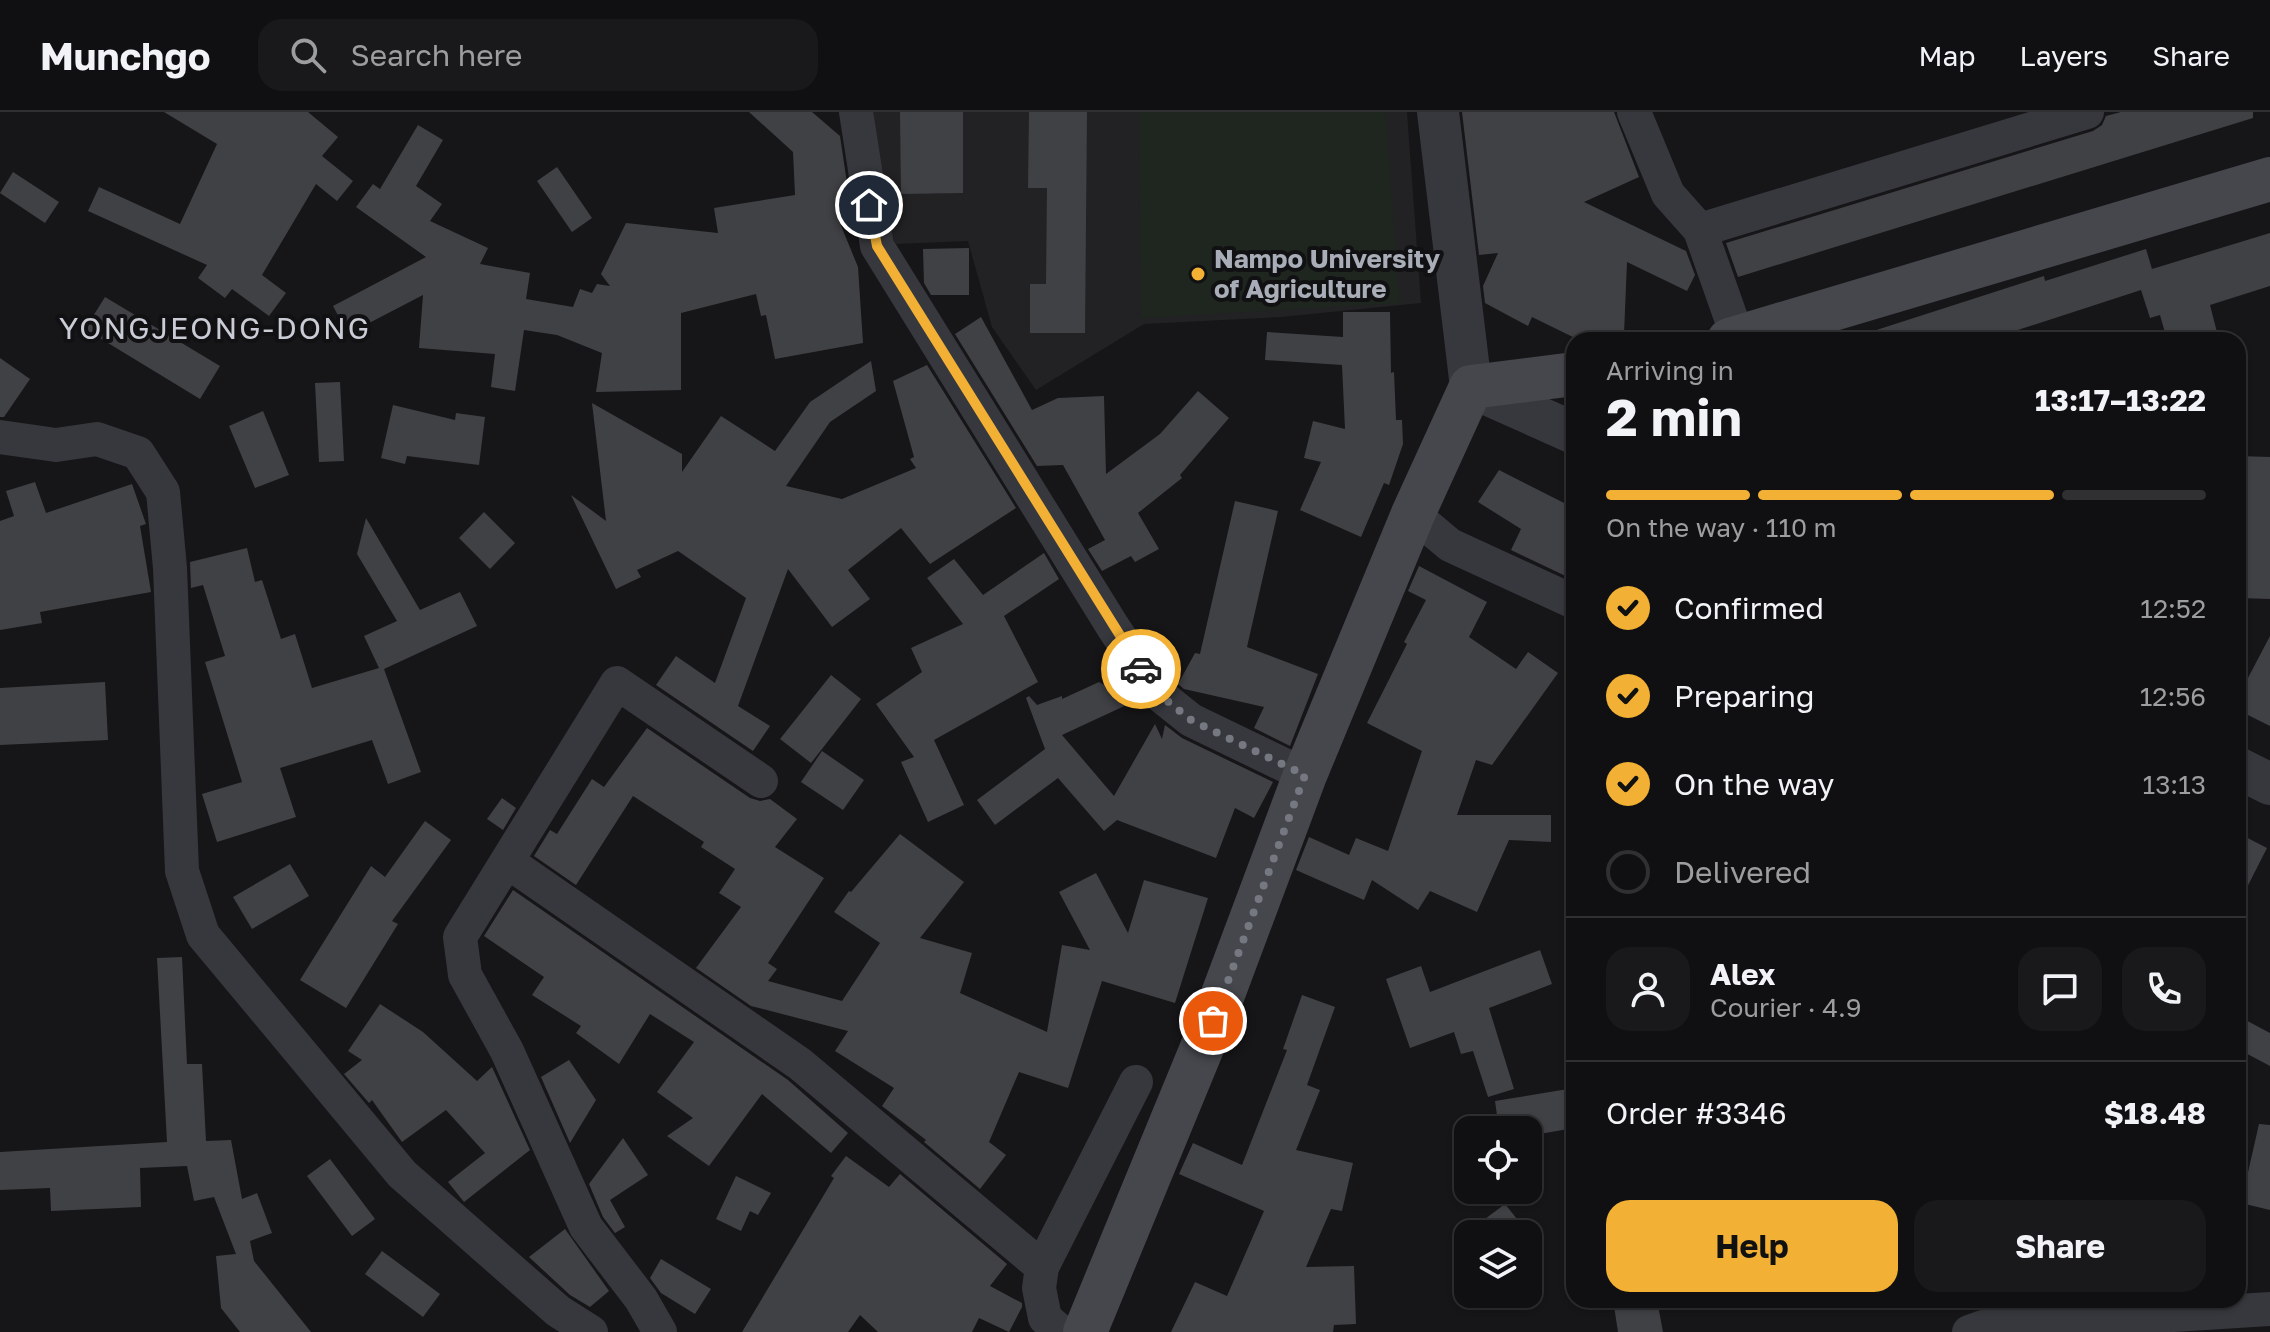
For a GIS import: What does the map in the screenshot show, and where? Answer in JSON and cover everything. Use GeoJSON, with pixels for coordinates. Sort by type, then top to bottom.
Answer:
{"type":"FeatureCollection","features":[{"type":"Feature","properties":{"kind":"main road"},"geometry":{"type":"LineString","coordinates":[[1757,332],[2270,179]]}},
{"type":"Feature","properties":{"kind":"main road"},"geometry":{"type":"LineString","coordinates":[[1085,1332],[1213,1021],[1305,775],[1413,514],[1471,387],[1566,375]]}},
{"type":"Feature","properties":{"kind":"street"},"geometry":{"type":"LineString","coordinates":[[856,112],[877,246],[1156,692],[1191,720],[1305,775]]}},
{"type":"Feature","properties":{"kind":"street"},"geometry":{"type":"LineString","coordinates":[[1438,112],[1471,387],[1566,429]]}},
{"type":"Feature","properties":{"kind":"street"},"geometry":{"type":"LineString","coordinates":[[1634,112],[1668,194],[1700,230],[1732,332]]}},
{"type":"Feature","properties":{"kind":"street"},"geometry":{"type":"LineString","coordinates":[[1700,230],[2087,112]]}},
{"type":"Feature","properties":{"kind":"street"},"geometry":{"type":"LineString","coordinates":[[0,437],[56,445],[97,439],[138,453],[163,492],[170,568],[182,871],[203,935],[402,1174],[558,1311],[591,1332]]}},
{"type":"Feature","properties":{"kind":"street"},"geometry":{"type":"LineString","coordinates":[[1413,514],[1450,545],[1566,598]]}},
{"type":"Feature","properties":{"kind":"street"},"geometry":{"type":"LineString","coordinates":[[660,1332],[641,1299],[586,1227],[507,1051],[465,975],[460,937],[617,683],[761,781]]}},
{"type":"Feature","properties":{"kind":"street"},"geometry":{"type":"LineString","coordinates":[[2246,772],[2270,784]]}},
{"type":"Feature","properties":{"kind":"street"},"geometry":{"type":"LineString","coordinates":[[508,862],[800,1064],[1042,1267]]}},
{"type":"Feature","properties":{"kind":"street"},"geometry":{"type":"LineString","coordinates":[[1061,1332],[1045,1318],[1039,1288],[1042,1267],[1136,1082]]}},
{"type":"Feature","properties":{"kind":"street"},"geometry":{"type":"LineString","coordinates":[[1969,1332],[1983,1327],[2270,1309]]}},
{"type":"Feature","properties":{"kind":"shaded area","name":"Nampo University of Agriculture"},"geometry":{"type":"Polygon","coordinates":[[[866,112],[1407,112],[1421,303],[1281,317],[1144,324],[1036,390],[992,327],[968,241],[896,244],[886,226],[866,112]]]}},
{"type":"Feature","properties":{"kind":"shaded area"},"geometry":{"type":"Polygon","coordinates":[[[1139,112],[1385,112],[1400,303],[1141,318],[1139,112]]]}},
{"type":"Feature","properties":{"kind":"building"},"geometry":{"type":"Polygon","coordinates":[[[164,112],[308,112],[338,137],[322,156],[353,181],[337,201],[316,184],[262,275],[286,293],[269,316],[232,289],[225,298],[198,278],[207,265],[88,211],[99,187],[180,224],[217,144],[164,112]]]}},
{"type":"Feature","properties":{"kind":"building"},"geometry":{"type":"Polygon","coordinates":[[[749,112],[812,112],[840,136],[851,210],[835,211],[858,267],[863,343],[775,359],[766,315],[761,316],[756,294],[681,313],[681,390],[596,392],[602,353],[557,335],[524,330],[515,391],[491,387],[495,354],[419,348],[423,295],[348,334],[333,306],[426,257],[356,207],[373,184],[380,189],[418,125],[443,140],[416,186],[442,204],[430,221],[488,248],[480,264],[530,273],[526,299],[573,307],[580,289],[592,293],[597,284],[610,286],[601,274],[626,223],[718,233],[714,208],[795,195],[793,152],[749,112]]]}},
{"type":"Feature","properties":{"kind":"building"},"geometry":{"type":"Polygon","coordinates":[[[900,112],[963,112],[963,193],[901,194],[900,112]]]}},
{"type":"Feature","properties":{"kind":"building"},"geometry":{"type":"Polygon","coordinates":[[[1029,112],[1087,112],[1085,333],[1030,333],[1030,284],[1046,284],[1047,188],[1028,188],[1029,112]]]}},
{"type":"Feature","properties":{"kind":"building"},"geometry":{"type":"Polygon","coordinates":[[[1462,112],[1614,112],[1639,177],[1584,202],[1686,251],[1695,275],[1687,291],[1627,262],[1624,332],[1566,334],[1532,317],[1528,326],[1485,303],[1483,286],[1498,253],[1479,255],[1462,112]]]}},
{"type":"Feature","properties":{"kind":"building"},"geometry":{"type":"Polygon","coordinates":[[[2121,112],[2253,112],[2253,118],[1738,277],[1726,243],[2093,131],[2102,125],[2106,116],[2121,112]]]}},
{"type":"Feature","properties":{"kind":"building"},"geometry":{"type":"Polygon","coordinates":[[[557,167],[592,218],[572,232],[537,181],[557,167]]]}},
{"type":"Feature","properties":{"kind":"building"},"geometry":{"type":"Polygon","coordinates":[[[13,172],[59,202],[45,223],[0,193],[13,172]]]}},
{"type":"Feature","properties":{"kind":"building"},"geometry":{"type":"Polygon","coordinates":[[[2270,233],[2270,286],[2210,305],[2217,332],[2165,332],[2160,315],[2150,318],[2141,290],[2012,332],[1870,332],[2044,276],[2045,281],[2146,249],[2152,269],[2270,233]]]}},
{"type":"Feature","properties":{"kind":"building"},"geometry":{"type":"Polygon","coordinates":[[[969,248],[969,295],[931,295],[924,283],[923,249],[969,248]]]}},
{"type":"Feature","properties":{"kind":"building"},"geometry":{"type":"Polygon","coordinates":[[[105,297],[220,366],[200,399],[85,329],[105,297]]]}},
{"type":"Feature","properties":{"kind":"building"},"geometry":{"type":"Polygon","coordinates":[[[1343,312],[1390,312],[1396,420],[1402,420],[1403,444],[1389,485],[1384,483],[1361,537],[1300,510],[1321,462],[1304,458],[1313,421],[1345,429],[1342,365],[1265,360],[1267,332],[1343,337],[1343,312]]]}},
{"type":"Feature","properties":{"kind":"building"},"geometry":{"type":"Polygon","coordinates":[[[981,317],[1032,410],[1058,398],[1104,396],[1106,474],[1160,434],[1198,391],[1229,418],[1180,475],[1182,478],[1138,513],[1159,549],[1135,562],[1131,556],[1102,571],[1088,549],[1105,540],[1063,465],[1037,466],[955,334],[981,317]]]}},
{"type":"Feature","properties":{"kind":"building"},"geometry":{"type":"Polygon","coordinates":[[[0,358],[30,379],[4,417],[0,417],[0,358]]]}},
{"type":"Feature","properties":{"kind":"building"},"geometry":{"type":"Polygon","coordinates":[[[871,361],[876,391],[830,422],[786,486],[842,499],[916,468],[910,459],[914,457],[893,381],[927,365],[1016,508],[930,564],[901,528],[848,570],[870,599],[832,627],[788,569],[738,706],[770,726],[753,751],[656,685],[676,656],[715,683],[746,598],[678,551],[637,570],[641,577],[616,589],[571,495],[606,521],[592,403],[682,454],[682,472],[721,416],[775,451],[810,402],[871,361]]]}},
{"type":"Feature","properties":{"kind":"building"},"geometry":{"type":"Polygon","coordinates":[[[340,382],[344,461],[319,462],[315,383],[340,382]]]}},
{"type":"Feature","properties":{"kind":"building"},"geometry":{"type":"Polygon","coordinates":[[[393,405],[455,420],[456,413],[485,417],[479,465],[407,456],[405,464],[381,458],[393,405]]]}},
{"type":"Feature","properties":{"kind":"building"},"geometry":{"type":"Polygon","coordinates":[[[263,411],[289,475],[255,488],[229,426],[263,411]]]}},
{"type":"Feature","properties":{"kind":"building"},"geometry":{"type":"Polygon","coordinates":[[[2246,456],[2270,457],[2270,599],[2246,598],[2246,456]]]}},
{"type":"Feature","properties":{"kind":"building"},"geometry":{"type":"Polygon","coordinates":[[[1499,470],[1566,504],[1566,576],[1511,550],[1521,529],[1478,502],[1499,470]]]}},
{"type":"Feature","properties":{"kind":"building"},"geometry":{"type":"Polygon","coordinates":[[[35,482],[46,513],[132,484],[146,524],[140,526],[151,592],[40,612],[42,623],[0,630],[0,521],[14,516],[6,491],[35,482]]]}},
{"type":"Feature","properties":{"kind":"building"},"geometry":{"type":"Polygon","coordinates":[[[1235,501],[1278,511],[1247,647],[1318,674],[1290,746],[1254,728],[1264,707],[1184,689],[1178,684],[1195,653],[1200,654],[1235,501]]]}},
{"type":"Feature","properties":{"kind":"building"},"geometry":{"type":"Polygon","coordinates":[[[484,512],[515,543],[490,569],[459,538],[484,512]]]}},
{"type":"Feature","properties":{"kind":"building"},"geometry":{"type":"Polygon","coordinates":[[[366,518],[420,610],[460,592],[477,626],[384,669],[421,772],[388,784],[372,740],[280,768],[296,817],[217,842],[202,794],[242,782],[205,662],[225,656],[203,585],[191,588],[190,562],[247,548],[255,582],[262,580],[281,639],[295,634],[312,688],[379,668],[364,636],[397,621],[357,554],[366,518]]]}},
{"type":"Feature","properties":{"kind":"building"},"geometry":{"type":"Polygon","coordinates":[[[1044,553],[1059,579],[1004,616],[1038,682],[934,740],[964,805],[928,822],[901,762],[914,757],[876,704],[922,672],[911,648],[963,624],[927,578],[954,559],[983,595],[1044,553]]]}},
{"type":"Feature","properties":{"kind":"building"},"geometry":{"type":"Polygon","coordinates":[[[1419,566],[1487,602],[1469,637],[1516,669],[1528,652],[1558,673],[1492,765],[1476,760],[1457,815],[1551,815],[1551,842],[1509,840],[1477,912],[1430,891],[1418,910],[1372,880],[1364,900],[1296,870],[1309,837],[1349,855],[1356,838],[1388,851],[1422,751],[1367,723],[1426,600],[1408,591],[1419,566]]]}},
{"type":"Feature","properties":{"kind":"building"},"geometry":{"type":"Polygon","coordinates":[[[2270,636],[2270,726],[2246,714],[2246,682],[2270,636]]]}},
{"type":"Feature","properties":{"kind":"building"},"geometry":{"type":"Polygon","coordinates":[[[831,675],[861,699],[811,763],[780,739],[831,675]]]}},
{"type":"Feature","properties":{"kind":"building"},"geometry":{"type":"Polygon","coordinates":[[[105,682],[108,740],[0,745],[0,688],[105,682]]]}},
{"type":"Feature","properties":{"kind":"building"},"geometry":{"type":"Polygon","coordinates":[[[1099,682],[1133,702],[1062,735],[1114,796],[1155,724],[1162,739],[1165,725],[1182,738],[1273,782],[1254,818],[1235,808],[1216,858],[1117,820],[1104,831],[1058,778],[995,825],[977,800],[1045,749],[1026,698],[1029,696],[1037,705],[1062,696],[1062,699],[1099,682]]]}},
{"type":"Feature","properties":{"kind":"building"},"geometry":{"type":"Polygon","coordinates":[[[647,728],[750,798],[760,801],[770,799],[797,819],[775,847],[824,878],[768,963],[777,969],[768,981],[842,1001],[880,943],[834,912],[900,834],[964,882],[920,938],[972,953],[960,993],[1047,1032],[1062,945],[1090,950],[1059,892],[1096,873],[1128,933],[1144,880],[1208,898],[1175,1003],[1102,981],[1068,1088],[1019,1072],[989,1142],[1006,1155],[980,1189],[924,1142],[926,1140],[882,1106],[894,1088],[835,1051],[848,1031],[751,1006],[696,968],[741,907],[719,893],[735,869],[701,847],[704,842],[633,796],[576,885],[534,856],[550,830],[557,834],[592,779],[604,787],[647,728]]]}},
{"type":"Feature","properties":{"kind":"building"},"geometry":{"type":"Polygon","coordinates":[[[822,751],[864,780],[843,810],[801,782],[822,751]]]}},
{"type":"Feature","properties":{"kind":"building"},"geometry":{"type":"Polygon","coordinates":[[[502,798],[516,808],[503,830],[487,819],[502,798]]]}},
{"type":"Feature","properties":{"kind":"building"},"geometry":{"type":"Polygon","coordinates":[[[425,821],[451,840],[392,921],[398,924],[346,1008],[300,980],[371,866],[385,877],[425,821]]]}},
{"type":"Feature","properties":{"kind":"building"},"geometry":{"type":"Polygon","coordinates":[[[2246,837],[2267,848],[2246,889],[2246,837]]]}},
{"type":"Feature","properties":{"kind":"building"},"geometry":{"type":"Polygon","coordinates":[[[290,864],[309,896],[252,929],[233,897],[290,864]]]}},
{"type":"Feature","properties":{"kind":"building"},"geometry":{"type":"Polygon","coordinates":[[[513,890],[788,1080],[848,1133],[831,1153],[762,1094],[709,1166],[667,1136],[693,1118],[657,1092],[694,1042],[650,1014],[619,1064],[576,1033],[581,1026],[532,995],[544,977],[484,936],[513,890]]]}},
{"type":"Feature","properties":{"kind":"building"},"geometry":{"type":"Polygon","coordinates":[[[1540,950],[1552,984],[1489,1008],[1514,1089],[1488,1097],[1473,1051],[1461,1054],[1454,1032],[1410,1048],[1386,979],[1421,966],[1430,992],[1540,950]]]}},
{"type":"Feature","properties":{"kind":"building"},"geometry":{"type":"Polygon","coordinates":[[[182,957],[187,1064],[202,1064],[206,1141],[231,1140],[242,1199],[257,1193],[272,1233],[250,1241],[254,1261],[311,1332],[240,1332],[221,1308],[216,1256],[236,1254],[214,1197],[194,1201],[187,1166],[140,1168],[141,1207],[51,1211],[50,1188],[0,1190],[0,1152],[167,1142],[157,958],[182,957]]]}},
{"type":"Feature","properties":{"kind":"building"},"geometry":{"type":"Polygon","coordinates":[[[1302,995],[1335,1007],[1307,1085],[1320,1090],[1296,1150],[1353,1163],[1342,1211],[1331,1209],[1306,1267],[1354,1266],[1356,1324],[1334,1325],[1333,1332],[1171,1332],[1195,1282],[1227,1296],[1264,1211],[1179,1174],[1193,1143],[1242,1165],[1287,1050],[1283,1049],[1302,995]]]}},
{"type":"Feature","properties":{"kind":"building"},"geometry":{"type":"Polygon","coordinates":[[[380,1004],[423,1032],[477,1081],[492,1067],[530,1150],[464,1202],[448,1182],[485,1153],[446,1110],[402,1142],[372,1100],[369,1103],[344,1074],[362,1060],[348,1051],[380,1004]]]}},
{"type":"Feature","properties":{"kind":"building"},"geometry":{"type":"Polygon","coordinates":[[[2246,1020],[2270,1033],[2270,1066],[2246,1053],[2246,1020]]]}},
{"type":"Feature","properties":{"kind":"building"},"geometry":{"type":"Polygon","coordinates":[[[569,1060],[596,1100],[570,1143],[541,1077],[569,1060]]]}},
{"type":"Feature","properties":{"kind":"building"},"geometry":{"type":"Polygon","coordinates":[[[1566,1089],[1566,1129],[1542,1134],[1542,1116],[1497,1116],[1495,1101],[1566,1089]]]}},
{"type":"Feature","properties":{"kind":"building"},"geometry":{"type":"Polygon","coordinates":[[[2259,1124],[2270,1125],[2270,1210],[2246,1204],[2246,1181],[2259,1124]]]}},
{"type":"Feature","properties":{"kind":"building"},"geometry":{"type":"Polygon","coordinates":[[[623,1138],[648,1175],[610,1200],[625,1227],[615,1233],[603,1217],[589,1184],[623,1138]]]}},
{"type":"Feature","properties":{"kind":"building"},"geometry":{"type":"Polygon","coordinates":[[[846,1156],[889,1187],[900,1174],[1007,1264],[990,1286],[1022,1303],[1009,1332],[979,1318],[972,1332],[878,1332],[860,1315],[848,1332],[742,1332],[834,1178],[831,1176],[846,1156]]]}},
{"type":"Feature","properties":{"kind":"building"},"geometry":{"type":"Polygon","coordinates":[[[330,1159],[375,1219],[352,1236],[307,1176],[330,1159]]]}},
{"type":"Feature","properties":{"kind":"building"},"geometry":{"type":"Polygon","coordinates":[[[736,1176],[771,1193],[758,1215],[750,1211],[741,1231],[716,1219],[736,1176]]]}},
{"type":"Feature","properties":{"kind":"building"},"geometry":{"type":"Polygon","coordinates":[[[1505,1204],[1518,1220],[1486,1220],[1505,1204]]]}},
{"type":"Feature","properties":{"kind":"building"},"geometry":{"type":"Polygon","coordinates":[[[565,1229],[609,1291],[590,1307],[570,1295],[529,1257],[565,1229]]]}},
{"type":"Feature","properties":{"kind":"building"},"geometry":{"type":"Polygon","coordinates":[[[382,1251],[440,1294],[423,1317],[365,1274],[382,1251]]]}},
{"type":"Feature","properties":{"kind":"building"},"geometry":{"type":"Polygon","coordinates":[[[661,1259],[711,1289],[695,1314],[661,1293],[650,1278],[661,1259]]]}},
{"type":"Feature","properties":{"kind":"building"},"geometry":{"type":"Polygon","coordinates":[[[1614,1308],[1658,1308],[1663,1332],[1618,1332],[1614,1308]]]}},
{"type":"Feature","properties":{"kind":"way so far"},"geometry":{"type":"LineString","coordinates":[[1141,669],[1156,692],[1191,720],[1305,775],[1213,1021]]}},
{"type":"Feature","properties":{"kind":"place","name":"Nampo University of Agriculture"},"geometry":{"type":"Point","coordinates":[1198,274]}},
{"type":"Feature","properties":{"kind":"district","name":"YONGJEONG-DONG"},"geometry":{"type":"Point","coordinates":[215,329]}},
{"type":"Feature","properties":{"kind":"route"},"geometry":{"type":"LineString","coordinates":[[869,205],[877,246],[1141,669]]}}]}
